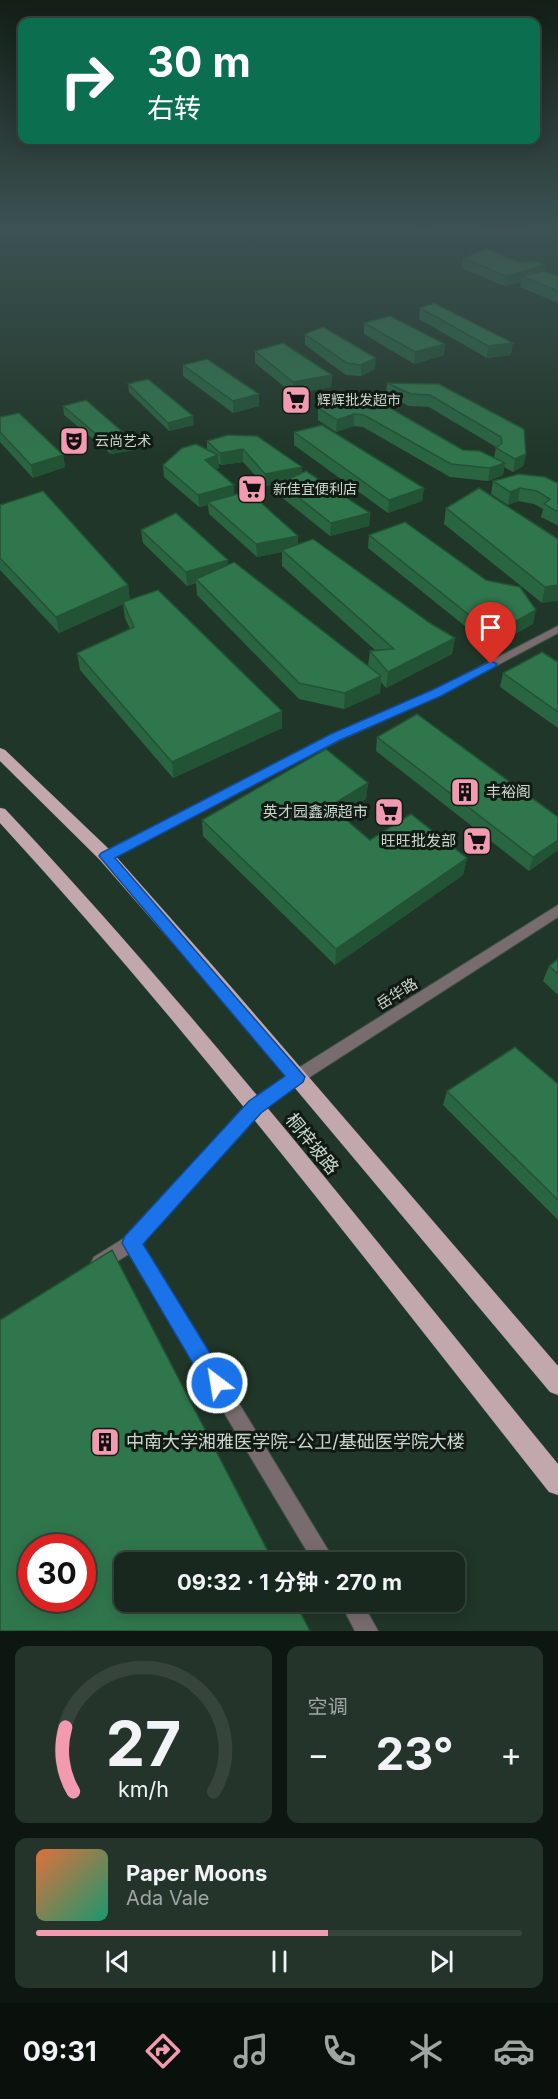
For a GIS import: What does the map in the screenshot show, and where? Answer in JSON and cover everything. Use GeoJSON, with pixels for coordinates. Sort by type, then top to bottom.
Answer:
{"type":"FeatureCollection","features":[{"type":"Feature","properties":{"kind":"main road","name":"桐梓坡路"},"geometry":{"type":"LineString","coordinates":[[0,753],[106,856],[558,1384]]}},
{"type":"Feature","properties":{"kind":"main road","name":"桐梓坡路"},"geometry":{"type":"LineString","coordinates":[[0,813],[91,911],[255,1107],[558,1483]]}},
{"type":"Feature","properties":{"kind":"street"},"geometry":{"type":"LineString","coordinates":[[106,856],[336,737],[437,693],[558,629]]}},
{"type":"Feature","properties":{"kind":"street","name":"岳华路"},"geometry":{"type":"LineString","coordinates":[[81,1275],[132,1243],[255,1107],[297,1077],[558,910]]}},
{"type":"Feature","properties":{"kind":"street"},"geometry":{"type":"LineString","coordinates":[[132,1243],[319,1552]]}},
{"type":"Feature","properties":{"kind":"street"},"geometry":{"type":"LineString","coordinates":[[356,1612],[367,1631]]}},
{"type":"Feature","properties":{"kind":"building"},"geometry":{"type":"Polygon","coordinates":[[[440,306],[513,343],[488,346],[420,308],[440,306]]]}},
{"type":"Feature","properties":{"kind":"building"},"geometry":{"type":"Polygon","coordinates":[[[390,316],[445,344],[415,352],[364,323],[390,316]]]}},
{"type":"Feature","properties":{"kind":"building"},"geometry":{"type":"Polygon","coordinates":[[[323,327],[376,358],[361,365],[347,363],[305,334],[323,327]]]}},
{"type":"Feature","properties":{"kind":"building"},"geometry":{"type":"Polygon","coordinates":[[[283,343],[332,375],[293,382],[255,351],[283,343]]]}},
{"type":"Feature","properties":{"kind":"building"},"geometry":{"type":"Polygon","coordinates":[[[207,359],[259,394],[233,401],[183,365],[207,359]]]}},
{"type":"Feature","properties":{"kind":"building"},"geometry":{"type":"Polygon","coordinates":[[[148,379],[193,416],[168,423],[128,384],[148,379]]]}},
{"type":"Feature","properties":{"kind":"building"},"geometry":{"type":"Polygon","coordinates":[[[387,383],[439,384],[524,429],[526,454],[515,459],[496,448],[502,443],[501,437],[430,395],[411,394],[387,383]]]}},
{"type":"Feature","properties":{"kind":"building"},"geometry":{"type":"Polygon","coordinates":[[[86,400],[133,441],[109,445],[63,406],[86,400]]]}},
{"type":"Feature","properties":{"kind":"building"},"geometry":{"type":"Polygon","coordinates":[[[339,403],[372,409],[385,405],[463,450],[480,451],[505,463],[490,468],[451,464],[364,415],[354,414],[337,420],[318,408],[339,403]]]}},
{"type":"Feature","properties":{"kind":"building"},"geometry":{"type":"Polygon","coordinates":[[[19,413],[63,455],[31,465],[0,432],[0,417],[19,413]]]}},
{"type":"Feature","properties":{"kind":"building"},"geometry":{"type":"Polygon","coordinates":[[[322,425],[424,488],[389,500],[294,432],[322,425]]]}},
{"type":"Feature","properties":{"kind":"building"},"geometry":{"type":"Polygon","coordinates":[[[228,435],[257,436],[302,467],[265,474],[243,449],[220,453],[207,441],[228,435]]]}},
{"type":"Feature","properties":{"kind":"building"},"geometry":{"type":"Polygon","coordinates":[[[196,444],[218,455],[205,460],[234,485],[198,495],[163,465],[182,448],[196,444]]]}},
{"type":"Feature","properties":{"kind":"building"},"geometry":{"type":"Polygon","coordinates":[[[306,471],[370,513],[331,523],[280,483],[306,471]]]}},
{"type":"Feature","properties":{"kind":"building"},"geometry":{"type":"Polygon","coordinates":[[[519,474],[545,477],[558,483],[558,512],[544,504],[550,499],[537,491],[520,488],[510,492],[493,481],[519,474]]]}},
{"type":"Feature","properties":{"kind":"building"},"geometry":{"type":"Polygon","coordinates":[[[479,488],[558,539],[558,585],[545,587],[446,508],[479,488]]]}},
{"type":"Feature","properties":{"kind":"building"},"geometry":{"type":"Polygon","coordinates":[[[43,491],[128,585],[56,617],[0,558],[0,505],[43,491]]]}},
{"type":"Feature","properties":{"kind":"building"},"geometry":{"type":"Polygon","coordinates":[[[248,491],[298,536],[256,544],[208,502],[248,491]]]}},
{"type":"Feature","properties":{"kind":"building"},"geometry":{"type":"Polygon","coordinates":[[[176,513],[228,560],[186,572],[141,530],[176,513]]]}},
{"type":"Feature","properties":{"kind":"building"},"geometry":{"type":"Polygon","coordinates":[[[405,522],[486,580],[520,587],[536,610],[511,624],[473,618],[369,535],[405,522]]]}},
{"type":"Feature","properties":{"kind":"building"},"geometry":{"type":"Polygon","coordinates":[[[313,539],[430,623],[455,638],[388,672],[370,651],[394,649],[282,550],[313,539]]]}},
{"type":"Feature","properties":{"kind":"building"},"geometry":{"type":"Polygon","coordinates":[[[234,562],[381,676],[345,693],[299,683],[196,579],[234,562]]]}},
{"type":"Feature","properties":{"kind":"building"},"geometry":{"type":"Polygon","coordinates":[[[158,590],[282,711],[172,762],[77,653],[134,627],[123,602],[158,590]]]}},
{"type":"Feature","properties":{"kind":"building"},"geometry":{"type":"Polygon","coordinates":[[[542,652],[558,662],[558,712],[503,673],[542,652]]]}},
{"type":"Feature","properties":{"kind":"building","name":"丰裕阁"},"geometry":{"type":"Polygon","coordinates":[[[417,714],[558,817],[558,840],[533,857],[377,737],[417,714]]]}},
{"type":"Feature","properties":{"kind":"building"},"geometry":{"type":"Polygon","coordinates":[[[326,749],[368,783],[330,806],[370,840],[411,814],[467,858],[336,949],[202,820],[326,749]]]}},
{"type":"Feature","properties":{"kind":"building"},"geometry":{"type":"Polygon","coordinates":[[[558,959],[558,974],[549,966],[558,959]]]}},
{"type":"Feature","properties":{"kind":"building"},"geometry":{"type":"Polygon","coordinates":[[[515,1047],[558,1084],[558,1200],[447,1091],[515,1047]]]}},
{"type":"Feature","properties":{"kind":"building","name":"中南大学湘雅医学院-公卫/基础医学院大楼"},"geometry":{"type":"Polygon","coordinates":[[[112,1250],[268,1552],[114,1552],[114,1612],[300,1612],[310,1631],[0,1631],[0,1320],[112,1250]]]}},
{"type":"Feature","properties":{"kind":"place","name":"辉辉批发超市"},"geometry":{"type":"Point","coordinates":[296,400]}},
{"type":"Feature","properties":{"kind":"place","name":"云尚艺术"},"geometry":{"type":"Point","coordinates":[74,441]}},
{"type":"Feature","properties":{"kind":"place","name":"新佳宜便利店"},"geometry":{"type":"Point","coordinates":[252,489]}},
{"type":"Feature","properties":{"kind":"place","name":"丰裕阁"},"geometry":{"type":"Point","coordinates":[465,792]}},
{"type":"Feature","properties":{"kind":"place","name":"英才园鑫源超市"},"geometry":{"type":"Point","coordinates":[389,812]}},
{"type":"Feature","properties":{"kind":"place","name":"旺旺批发部"},"geometry":{"type":"Point","coordinates":[477,841]}},
{"type":"Feature","properties":{"kind":"place","name":"中南大学湘雅医学院-公卫/基础医学院大楼"},"geometry":{"type":"Point","coordinates":[105,1442]}},
{"type":"Feature","properties":{"kind":"route"},"geometry":{"type":"LineString","coordinates":[[217,1383],[132,1243],[255,1107],[297,1077],[106,856],[336,737],[437,693],[491,664]]}}]}
